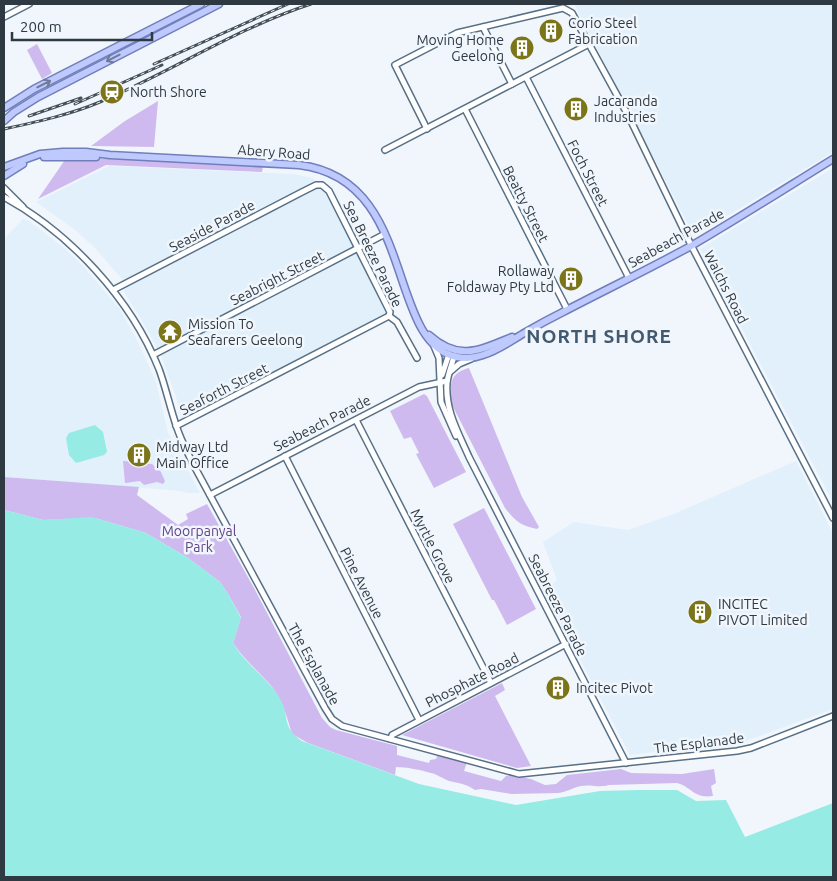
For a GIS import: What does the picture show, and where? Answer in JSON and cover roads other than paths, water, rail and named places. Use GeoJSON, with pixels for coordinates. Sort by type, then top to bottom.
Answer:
{"type":"FeatureCollection","features":[{"type":"Feature","properties":{"kind":"main road"},"geometry":{"type":"LineString","coordinates":[[4,108],[34,89],[201,4]]}},
{"type":"Feature","properties":{"kind":"main road"},"geometry":{"type":"LineString","coordinates":[[5,118],[38,97],[219,4]]}},
{"type":"Feature","properties":{"kind":"main road","name":"Abery Road"},"geometry":{"type":"LineString","coordinates":[[4,167],[51,152],[77,152],[110,156]]}},
{"type":"Feature","properties":{"kind":"main road","name":"Abery Road"},"geometry":{"type":"LineString","coordinates":[[4,176],[19,166],[44,157],[110,156],[293,164],[316,168],[336,176],[356,190],[372,208],[385,234],[426,336],[434,346],[452,353]]}},
{"type":"Feature","properties":{"kind":"main road","name":"Seabeach Parade"},"geometry":{"type":"LineString","coordinates":[[420,324],[434,340],[452,353],[471,358],[481,356],[691,245],[833,159]]}},
{"type":"Feature","properties":{"kind":"main road","name":"Seabeach Parade"},"geometry":{"type":"LineString","coordinates":[[452,353],[478,351],[527,331]]}},
{"type":"Feature","properties":{"kind":"street"},"geometry":{"type":"LineString","coordinates":[[4,16],[29,4]]}},
{"type":"Feature","properties":{"kind":"street","name":"Walchs Road"},"geometry":{"type":"LineString","coordinates":[[483,27],[563,8],[572,13],[628,117],[691,245],[833,518]]}},
{"type":"Feature","properties":{"kind":"street"},"geometry":{"type":"LineString","coordinates":[[427,129],[395,66],[457,33],[483,27],[512,84]]}},
{"type":"Feature","properties":{"kind":"street"},"geometry":{"type":"LineString","coordinates":[[385,150],[590,44]]}},
{"type":"Feature","properties":{"kind":"street","name":"Foch Street"},"geometry":{"type":"LineString","coordinates":[[526,77],[629,278]]}},
{"type":"Feature","properties":{"kind":"street","name":"Beatty Street"},"geometry":{"type":"LineString","coordinates":[[465,109],[568,309]]}},
{"type":"Feature","properties":{"kind":"street","name":"Seaside Parade"},"geometry":{"type":"LineString","coordinates":[[112,290],[309,188],[318,185],[323,186]]}},
{"type":"Feature","properties":{"kind":"street","name":"Sea Breeze Parade"},"geometry":{"type":"LineString","coordinates":[[323,186],[329,191],[390,312],[389,316],[397,322],[417,358]]}},
{"type":"Feature","properties":{"kind":"street","name":"The Esplanade"},"geometry":{"type":"LineString","coordinates":[[4,188],[26,210],[82,256],[112,290],[136,322],[153,355],[176,426],[187,451],[332,719],[342,726],[518,774],[744,749],[833,716]]}},
{"type":"Feature","properties":{"kind":"street","name":"The Esplanade"},"geometry":{"type":"LineString","coordinates":[[4,197],[26,210]]}},
{"type":"Feature","properties":{"kind":"street","name":"Seabright Street"},"geometry":{"type":"LineString","coordinates":[[153,355],[385,234]]}},
{"type":"Feature","properties":{"kind":"street","name":"Seaforth Street"},"geometry":{"type":"LineString","coordinates":[[176,426],[389,316]]}},
{"type":"Feature","properties":{"kind":"street","name":"Seabreeze Parade"},"geometry":{"type":"LineString","coordinates":[[434,346],[438,356],[441,398],[452,429],[469,457],[626,763]]}},
{"type":"Feature","properties":{"kind":"street","name":"Seabreeze Parade"},"geometry":{"type":"LineString","coordinates":[[440,382],[452,353]]}},
{"type":"Feature","properties":{"kind":"street","name":"Seabreeze Parade"},"geometry":{"type":"LineString","coordinates":[[452,353],[447,382],[450,412],[469,457]]}},
{"type":"Feature","properties":{"kind":"street"},"geometry":{"type":"LineString","coordinates":[[449,373],[459,364],[481,356]]}},
{"type":"Feature","properties":{"kind":"street","name":"Seabeach Parade"},"geometry":{"type":"LineString","coordinates":[[210,495],[419,387],[447,382]]}},
{"type":"Feature","properties":{"kind":"street","name":"Myrtle Grove"},"geometry":{"type":"LineString","coordinates":[[356,420],[491,683]]}},
{"type":"Feature","properties":{"kind":"street","name":"Pine Avenue"},"geometry":{"type":"LineString","coordinates":[[285,456],[419,720]]}},
{"type":"Feature","properties":{"kind":"street","name":"Phosphate Road"},"geometry":{"type":"LineString","coordinates":[[391,739],[392,735],[419,720],[566,644]]}},
{"type":"Feature","properties":{"kind":"railway"},"geometry":{"type":"LineString","coordinates":[[154,64],[288,4]]}},
{"type":"Feature","properties":{"kind":"railway"},"geometry":{"type":"LineString","coordinates":[[4,129],[88,107],[257,25],[311,4]]}},
{"type":"Feature","properties":{"kind":"railway"},"geometry":{"type":"LineString","coordinates":[[75,104],[162,65]]}},
{"type":"Feature","properties":{"kind":"railway"},"geometry":{"type":"LineString","coordinates":[[29,116],[81,98]]}},
{"type":"Feature","properties":{"kind":"place","name":"Corio Steel Fabrication"},"geometry":{"type":"Point","coordinates":[551,31]}},
{"type":"Feature","properties":{"kind":"place","name":"Moving Home Geelong"},"geometry":{"type":"Point","coordinates":[522,48]}},
{"type":"Feature","properties":{"kind":"place","name":"North Shore"},"geometry":{"type":"Point","coordinates":[112,92]}},
{"type":"Feature","properties":{"kind":"place","name":"Jacaranda Industries"},"geometry":{"type":"Point","coordinates":[576,109]}},
{"type":"Feature","properties":{"kind":"place","name":"Rollaway Foldaway Pty Ltd"},"geometry":{"type":"Point","coordinates":[571,279]}},
{"type":"Feature","properties":{"kind":"place","name":"Mission To Seafarers Geelong"},"geometry":{"type":"Point","coordinates":[170,332]}},
{"type":"Feature","properties":{"kind":"place","name":"Midway Ltd Main Office"},"geometry":{"type":"Point","coordinates":[139,455]}},
{"type":"Feature","properties":{"kind":"place","name":"INCITEC PIVOT Limited"},"geometry":{"type":"Point","coordinates":[700,612]}},
{"type":"Feature","properties":{"kind":"place","name":"Incitec Pivot"},"geometry":{"type":"Point","coordinates":[558,688]}},
{"type":"Feature","properties":{"kind":"district","name":"NORTH SHORE"},"geometry":{"type":"Point","coordinates":[599,336]}},
{"type":"Feature","properties":{"kind":"park label","name":"Moorpanyal Park"},"geometry":{"type":"Point","coordinates":[199,540]}}]}
